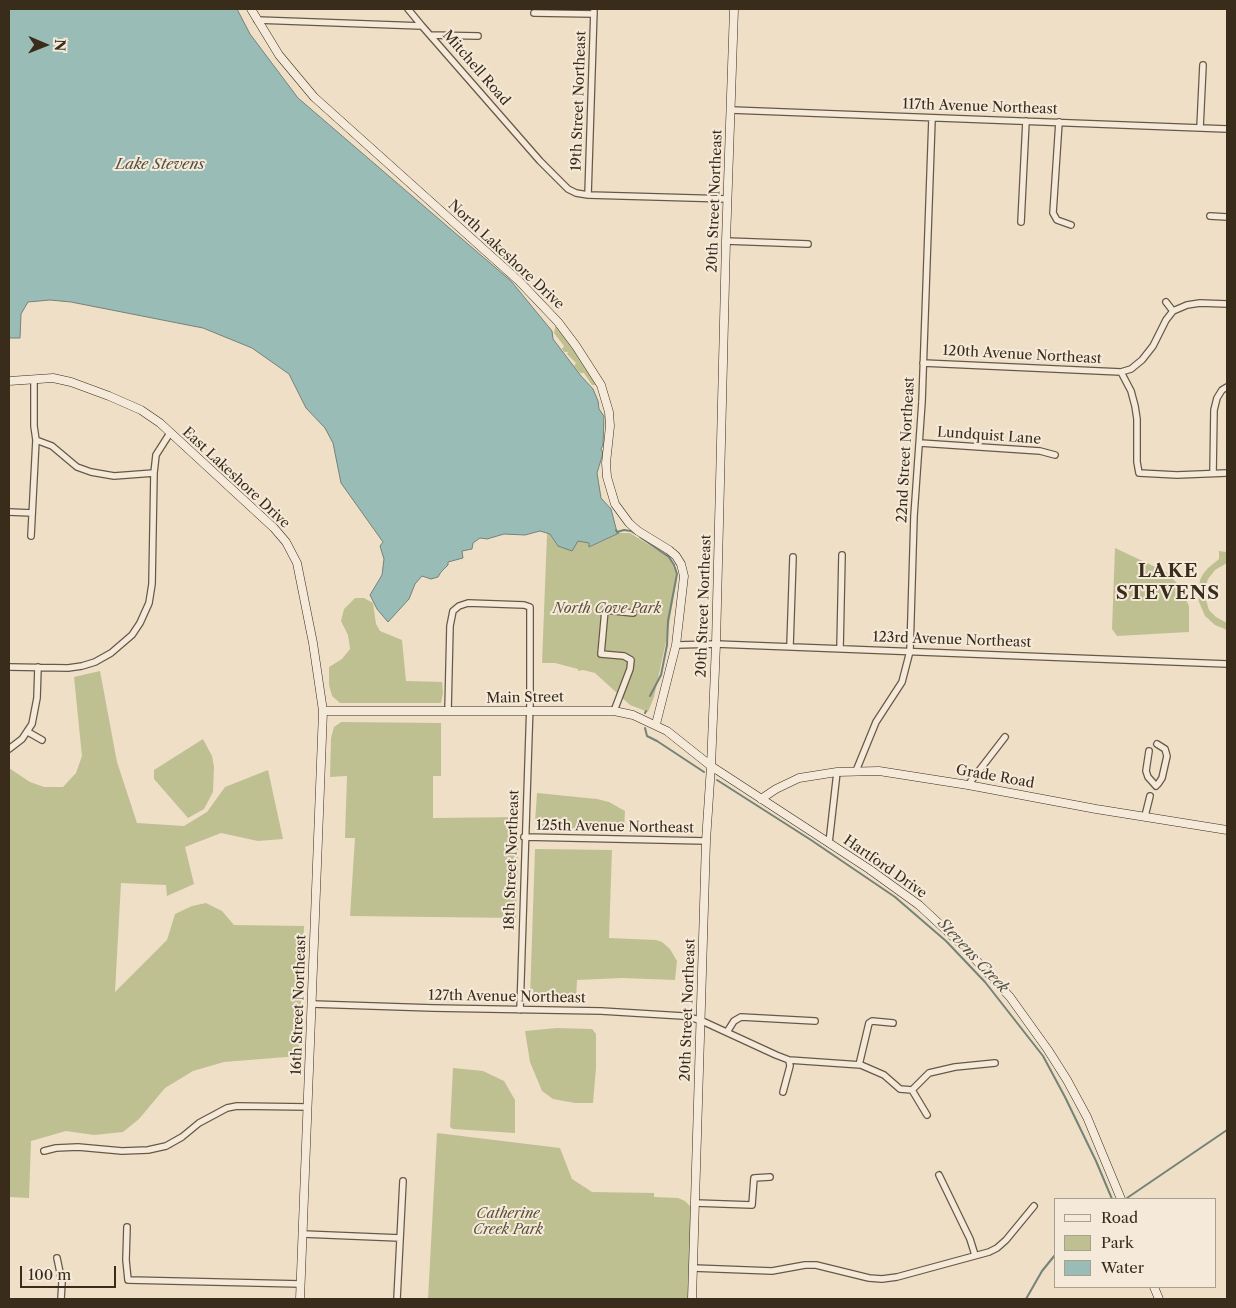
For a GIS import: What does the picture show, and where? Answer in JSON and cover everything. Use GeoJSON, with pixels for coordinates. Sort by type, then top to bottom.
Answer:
{"type":"FeatureCollection","features":[{"type":"Feature","properties":{"kind":"main road","name":"North Lakeshore Drive"},"geometry":{"type":"LineString","coordinates":[[251,9],[279,55],[314,98],[511,275],[558,322],[576,346],[601,386],[606,397],[610,426],[606,463],[607,477],[615,504],[629,523],[638,531],[676,556],[681,564],[684,576],[676,645],[656,724]]}},
{"type":"Feature","properties":{"kind":"main road","name":"20th Street Northeast"},"geometry":{"type":"LineString","coordinates":[[692,1299],[706,841],[716,644],[734,9]]}},
{"type":"Feature","properties":{"kind":"main road","name":"East Lakeshore Drive"},"geometry":{"type":"LineString","coordinates":[[9,381],[53,378],[71,382],[141,410],[170,433],[274,528],[286,542],[298,563],[323,711]]}},
{"type":"Feature","properties":{"kind":"main road","name":"Main Street"},"geometry":{"type":"LineString","coordinates":[[323,711],[614,711],[633,715],[656,724],[711,768]]}},
{"type":"Feature","properties":{"kind":"main road","name":"16th Street Northeast"},"geometry":{"type":"LineString","coordinates":[[300,1299],[323,711]]}},
{"type":"Feature","properties":{"kind":"main road","name":"Hartford Drive"},"geometry":{"type":"LineString","coordinates":[[711,768],[869,869],[919,905],[962,945],[1010,997],[1067,1080],[1101,1148],[1121,1198]]}},
{"type":"Feature","properties":{"kind":"main road","name":"Grade Road"},"geometry":{"type":"LineString","coordinates":[[762,799],[776,789],[798,778],[856,771],[896,773],[1096,809],[1227,830]]}},
{"type":"Feature","properties":{"kind":"street"},"geometry":{"type":"LineString","coordinates":[[408,9],[422,26]]}},
{"type":"Feature","properties":{"kind":"street"},"geometry":{"type":"LineString","coordinates":[[534,12],[594,11]]}},
{"type":"Feature","properties":{"kind":"street","name":"19th Street Northeast"},"geometry":{"type":"LineString","coordinates":[[588,195],[594,11]]}},
{"type":"Feature","properties":{"kind":"street","name":"Mitchell Road"},"geometry":{"type":"LineString","coordinates":[[257,20],[422,26],[540,161],[568,189],[576,193],[588,195],[728,199]]}},
{"type":"Feature","properties":{"kind":"street"},"geometry":{"type":"LineString","coordinates":[[430,35],[478,36]]}},
{"type":"Feature","properties":{"kind":"street"},"geometry":{"type":"LineString","coordinates":[[1200,128],[1203,65]]}},
{"type":"Feature","properties":{"kind":"street","name":"117th Avenue Northeast"},"geometry":{"type":"LineString","coordinates":[[731,110],[1227,129]]}},
{"type":"Feature","properties":{"kind":"street","name":"22nd Street Northeast"},"geometry":{"type":"LineString","coordinates":[[856,771],[876,722],[902,682],[910,651],[914,516],[920,443],[932,119]]}},
{"type":"Feature","properties":{"kind":"street"},"geometry":{"type":"LineString","coordinates":[[1021,222],[1026,121]]}},
{"type":"Feature","properties":{"kind":"street"},"geometry":{"type":"LineString","coordinates":[[1059,122],[1053,214],[1057,220],[1071,225]]}},
{"type":"Feature","properties":{"kind":"street"},"geometry":{"type":"LineString","coordinates":[[1210,216],[1227,217]]}},
{"type":"Feature","properties":{"kind":"street"},"geometry":{"type":"LineString","coordinates":[[726,241],[808,244]]}},
{"type":"Feature","properties":{"kind":"street"},"geometry":{"type":"LineString","coordinates":[[1166,302],[1173,311]]}},
{"type":"Feature","properties":{"kind":"street"},"geometry":{"type":"LineString","coordinates":[[1227,304],[1200,303],[1187,305],[1173,311],[1166,320],[1153,346],[1142,360],[1131,369],[1121,372],[1131,391],[1138,419],[1138,473],[1177,475],[1227,473]]}},
{"type":"Feature","properties":{"kind":"street","name":"120th Avenue Northeast"},"geometry":{"type":"LineString","coordinates":[[923,363],[1121,372]]}},
{"type":"Feature","properties":{"kind":"street"},"geometry":{"type":"LineString","coordinates":[[31,536],[36,440],[34,426],[34,379]]}},
{"type":"Feature","properties":{"kind":"street"},"geometry":{"type":"LineString","coordinates":[[1213,473],[1214,410],[1222,390],[1227,387]]}},
{"type":"Feature","properties":{"kind":"street"},"geometry":{"type":"LineString","coordinates":[[9,667],[68,668],[82,666],[95,662],[111,653],[132,635],[149,604],[152,584],[156,455],[170,433]]}},
{"type":"Feature","properties":{"kind":"street"},"geometry":{"type":"LineString","coordinates":[[36,440],[52,446],[77,467],[90,472],[114,476],[154,473]]}},
{"type":"Feature","properties":{"kind":"street","name":"Lundquist Lane"},"geometry":{"type":"LineString","coordinates":[[920,443],[1040,451],[1055,455]]}},
{"type":"Feature","properties":{"kind":"street"},"geometry":{"type":"LineString","coordinates":[[9,512],[32,512]]}},
{"type":"Feature","properties":{"kind":"street"},"geometry":{"type":"LineString","coordinates":[[840,649],[842,555]]}},
{"type":"Feature","properties":{"kind":"street"},"geometry":{"type":"LineString","coordinates":[[790,646],[793,556]]}},
{"type":"Feature","properties":{"kind":"street","name":"18th Street Northeast"},"geometry":{"type":"LineString","coordinates":[[448,711],[450,626],[453,611],[459,606],[468,603],[524,605],[530,607],[529,710],[520,1010]]}},
{"type":"Feature","properties":{"kind":"street"},"geometry":{"type":"LineString","coordinates":[[614,711],[630,669],[631,660],[624,656],[601,654],[605,610],[633,613]]}},
{"type":"Feature","properties":{"kind":"street","name":"123rd Avenue Northeast"},"geometry":{"type":"LineString","coordinates":[[676,645],[790,646],[1227,664]]}},
{"type":"Feature","properties":{"kind":"street"},"geometry":{"type":"LineString","coordinates":[[9,749],[22,739],[32,724],[37,698],[38,667]]}},
{"type":"Feature","properties":{"kind":"street"},"geometry":{"type":"LineString","coordinates":[[28,732],[42,740]]}},
{"type":"Feature","properties":{"kind":"street"},"geometry":{"type":"LineString","coordinates":[[968,785],[1005,737]]}},
{"type":"Feature","properties":{"kind":"street"},"geometry":{"type":"LineString","coordinates":[[1149,751],[1146,771],[1148,777],[1157,785],[1162,778],[1166,756],[1165,749],[1157,744]]}},
{"type":"Feature","properties":{"kind":"street"},"geometry":{"type":"LineString","coordinates":[[829,843],[837,772]]}},
{"type":"Feature","properties":{"kind":"street"},"geometry":{"type":"LineString","coordinates":[[1145,816],[1150,796]]}},
{"type":"Feature","properties":{"kind":"street","name":"125th Avenue Northeast"},"geometry":{"type":"LineString","coordinates":[[524,837],[706,841]]}},
{"type":"Feature","properties":{"kind":"street","name":"127th Avenue Northeast"},"geometry":{"type":"LineString","coordinates":[[312,1004],[683,1016],[700,1020],[789,1060],[859,1065],[884,1075],[900,1089],[912,1090]]}},
{"type":"Feature","properties":{"kind":"street"},"geometry":{"type":"LineString","coordinates":[[727,1032],[734,1021],[741,1017],[814,1021]]}},
{"type":"Feature","properties":{"kind":"street"},"geometry":{"type":"LineString","coordinates":[[859,1065],[869,1023],[872,1021],[893,1023]]}},
{"type":"Feature","properties":{"kind":"street"},"geometry":{"type":"LineString","coordinates":[[783,1092],[790,1066],[789,1060]]}},
{"type":"Feature","properties":{"kind":"street"},"geometry":{"type":"LineString","coordinates":[[927,1115],[912,1090],[930,1073],[956,1067],[995,1063]]}},
{"type":"Feature","properties":{"kind":"street"},"geometry":{"type":"LineString","coordinates":[[44,1151],[56,1148],[78,1147],[122,1151],[148,1150],[166,1146],[199,1123],[226,1108],[237,1106],[308,1107]]}},
{"type":"Feature","properties":{"kind":"street"},"geometry":{"type":"LineString","coordinates":[[939,1175],[970,1239],[975,1255]]}},
{"type":"Feature","properties":{"kind":"street"},"geometry":{"type":"LineString","coordinates":[[695,1203],[752,1205],[754,1178],[770,1177]]}},
{"type":"Feature","properties":{"kind":"street"},"geometry":{"type":"LineString","coordinates":[[397,1299],[403,1181]]}},
{"type":"Feature","properties":{"kind":"street"},"geometry":{"type":"LineString","coordinates":[[693,1268],[772,1272],[805,1265],[816,1265],[869,1278],[897,1277],[988,1252],[1006,1240],[1034,1206]]}},
{"type":"Feature","properties":{"kind":"street"},"geometry":{"type":"LineString","coordinates":[[127,1227],[126,1260],[128,1280],[301,1284]]}},
{"type":"Feature","properties":{"kind":"street"},"geometry":{"type":"LineString","coordinates":[[303,1234],[400,1238]]}},
{"type":"Feature","properties":{"kind":"street"},"geometry":{"type":"LineString","coordinates":[[57,1258],[62,1282],[60,1299]]}},
{"type":"Feature","properties":{"kind":"green space"},"geometry":{"type":"Polygon","coordinates":[[[556,324],[598,385],[592,385],[584,373],[580,373],[574,366],[576,363],[567,354],[568,352],[564,352],[562,349],[564,346],[554,333],[556,324]]]}},
{"type":"Feature","properties":{"kind":"green space","name":"North Cove Park"},"geometry":{"type":"Polygon","coordinates":[[[619,533],[630,533],[670,558],[677,576],[667,637],[654,697],[648,712],[630,705],[595,673],[583,670],[578,671],[578,669],[555,663],[542,663],[547,534],[550,534],[558,546],[578,541],[589,543],[590,547],[619,533]]]}},
{"type":"Feature","properties":{"kind":"green space"},"geometry":{"type":"Polygon","coordinates":[[[1115,548],[1166,572],[1179,585],[1189,606],[1189,632],[1117,636],[1112,629],[1115,548]]]}},
{"type":"Feature","properties":{"kind":"green space"},"geometry":{"type":"Polygon","coordinates":[[[1219,551],[1227,552],[1227,563],[1215,570],[1208,579],[1205,589],[1206,600],[1209,610],[1216,617],[1227,623],[1227,630],[1215,625],[1205,616],[1198,594],[1200,580],[1208,568],[1219,559],[1219,551]]]}},
{"type":"Feature","properties":{"kind":"green space"},"geometry":{"type":"Polygon","coordinates":[[[355,598],[364,598],[373,603],[376,624],[380,631],[402,640],[406,681],[442,682],[443,693],[441,703],[340,703],[332,696],[329,685],[329,667],[342,659],[350,649],[348,635],[341,621],[344,609],[355,598]]]}},
{"type":"Feature","properties":{"kind":"green space"},"geometry":{"type":"Polygon","coordinates":[[[100,671],[117,762],[137,823],[184,826],[207,812],[225,787],[268,770],[283,839],[258,841],[221,833],[185,847],[194,884],[167,896],[166,885],[121,883],[115,992],[167,940],[175,914],[192,906],[206,903],[222,911],[234,925],[304,926],[299,1056],[224,1062],[193,1071],[165,1088],[139,1119],[123,1132],[94,1135],[66,1131],[31,1141],[29,1198],[9,1197],[9,768],[30,782],[44,787],[63,787],[76,773],[82,756],[74,677],[100,671]]]}},
{"type":"Feature","properties":{"kind":"green space"},"geometry":{"type":"Polygon","coordinates":[[[341,722],[441,723],[441,776],[433,776],[433,818],[519,817],[516,918],[350,916],[355,838],[345,838],[347,776],[330,777],[331,738],[334,727],[341,722]]]}},
{"type":"Feature","properties":{"kind":"green space"},"geometry":{"type":"Polygon","coordinates":[[[203,739],[212,756],[214,767],[213,792],[204,809],[188,818],[154,779],[154,770],[203,739]]]}},
{"type":"Feature","properties":{"kind":"green space"},"geometry":{"type":"Polygon","coordinates":[[[537,793],[609,802],[625,811],[624,830],[539,828],[535,822],[537,793]]]}},
{"type":"Feature","properties":{"kind":"green space"},"geometry":{"type":"Polygon","coordinates":[[[535,849],[612,850],[609,938],[656,940],[662,942],[670,949],[677,961],[675,980],[622,978],[577,980],[576,999],[530,998],[535,849]]]}},
{"type":"Feature","properties":{"kind":"green space"},"geometry":{"type":"Polygon","coordinates":[[[557,1028],[592,1029],[596,1034],[593,1103],[575,1103],[553,1099],[542,1091],[530,1062],[525,1031],[557,1028]]]}},
{"type":"Feature","properties":{"kind":"green space"},"geometry":{"type":"Polygon","coordinates":[[[453,1068],[483,1071],[504,1081],[515,1100],[515,1133],[453,1129],[450,1127],[453,1068]]]}},
{"type":"Feature","properties":{"kind":"green space","name":"Catherine Creek Park"},"geometry":{"type":"Polygon","coordinates":[[[437,1133],[560,1148],[572,1179],[592,1192],[654,1193],[654,1197],[678,1198],[685,1201],[691,1207],[689,1299],[428,1299],[437,1133]]]}},
{"type":"Feature","properties":{"kind":"water","name":"Lake Stevens"},"geometry":{"type":"Polygon","coordinates":[[[9,9],[237,9],[250,34],[298,98],[511,281],[552,331],[553,339],[593,389],[599,409],[604,416],[603,445],[601,449],[603,453],[597,473],[601,498],[611,509],[617,532],[619,533],[589,547],[589,543],[578,541],[572,551],[558,546],[550,534],[540,531],[525,535],[504,534],[487,539],[480,538],[473,543],[472,549],[462,551],[463,558],[448,562],[448,565],[438,577],[431,579],[422,576],[415,584],[409,599],[388,622],[377,609],[370,595],[382,575],[384,559],[380,546],[383,542],[341,483],[333,443],[325,428],[306,408],[289,374],[252,348],[203,328],[71,302],[50,300],[28,302],[21,314],[20,338],[9,338],[9,9]]]}},
{"type":"Feature","properties":{"kind":"waterway","name":"Stevens Creek"},"geometry":{"type":"LineString","coordinates":[[616,530],[617,532],[631,531],[636,534]]}},
{"type":"Feature","properties":{"kind":"waterway","name":"Stevens Creek"},"geometry":{"type":"LineString","coordinates":[[640,537],[669,557],[677,574],[668,621],[667,645],[661,675],[650,696]]}},
{"type":"Feature","properties":{"kind":"waterway","name":"Stevens Creek"},"geometry":{"type":"LineString","coordinates":[[645,728],[647,736],[704,772]]}},
{"type":"Feature","properties":{"kind":"waterway","name":"Stevens Creek"},"geometry":{"type":"LineString","coordinates":[[717,780],[895,897],[946,941],[985,982],[1043,1056],[1096,1161],[1112,1198]]}},
{"type":"Feature","properties":{"kind":"waterway"},"geometry":{"type":"LineString","coordinates":[[1127,1198],[1227,1130]]}},
{"type":"Feature","properties":{"kind":"waterway"},"geometry":{"type":"LineString","coordinates":[[1026,1299],[1042,1271],[1054,1256]]}},
{"type":"Feature","properties":{"kind":"district","name":"LAKE STEVENS"},"geometry":{"type":"Point","coordinates":[1168,583]}}]}
